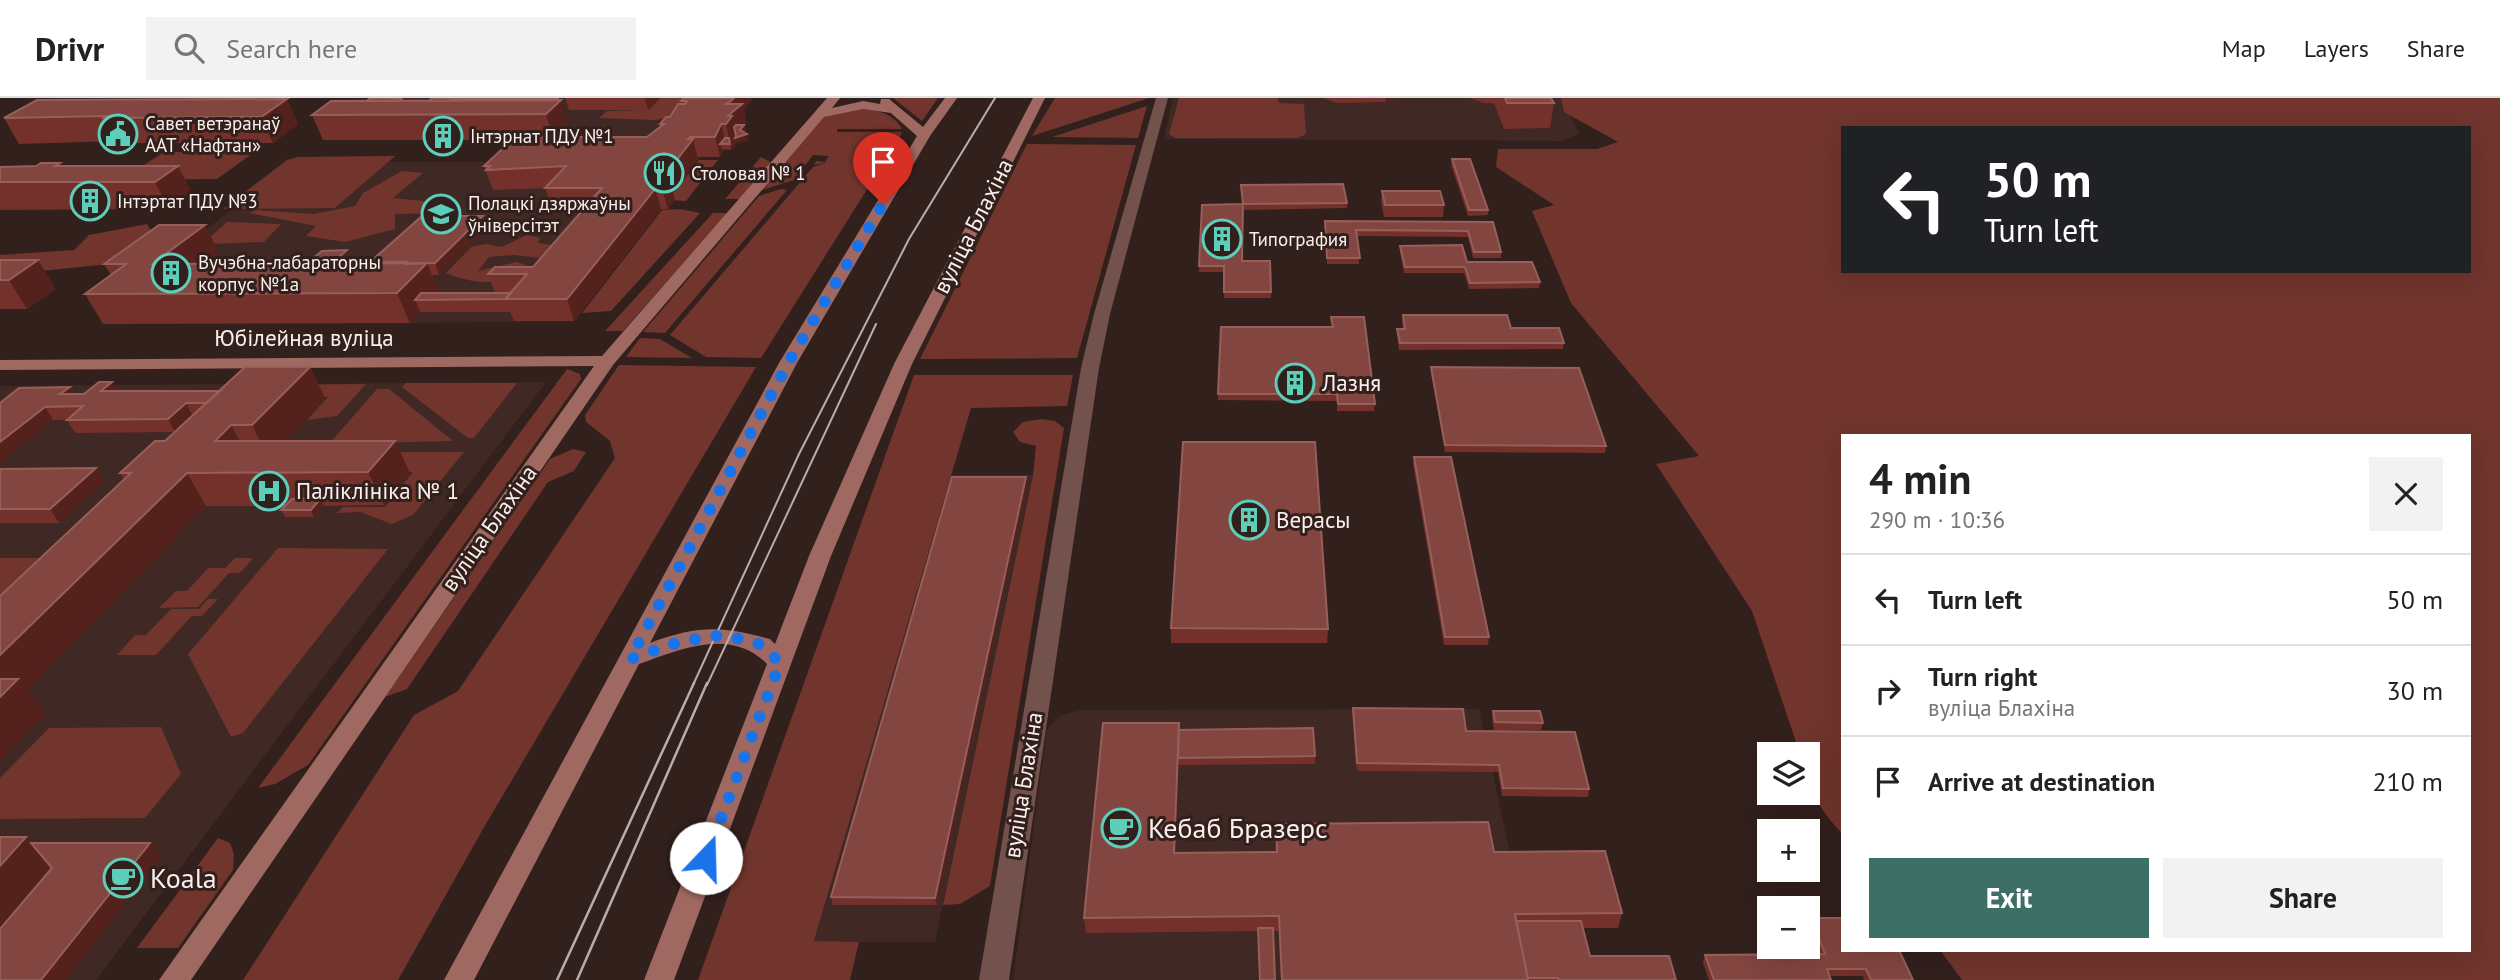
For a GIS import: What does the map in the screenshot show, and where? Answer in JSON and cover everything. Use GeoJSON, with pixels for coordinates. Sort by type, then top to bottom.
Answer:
{"type":"FeatureCollection","features":[{"type":"Feature","properties":{"kind":"main road"},"geometry":{"type":"LineString","coordinates":[[880,98],[924,135]]}},
{"type":"Feature","properties":{"kind":"main road"},"geometry":{"type":"LineString","coordinates":[[459,980],[788,363],[924,135],[951,98]]}},
{"type":"Feature","properties":{"kind":"main road","name":"вуліца Блахіна"},"geometry":{"type":"LineString","coordinates":[[659,980],[820,556],[904,364],[1039,98]]}},
{"type":"Feature","properties":{"kind":"main road"},"geometry":{"type":"LineString","coordinates":[[827,106],[877,106],[894,110]]}},
{"type":"Feature","properties":{"kind":"main road","name":"вуліца Блахіна"},"geometry":{"type":"LineString","coordinates":[[174,980],[607,361],[827,106]]}},
{"type":"Feature","properties":{"kind":"main road","name":"Юбілейная вуліца"},"geometry":{"type":"LineString","coordinates":[[0,365],[607,361]]}},
{"type":"Feature","properties":{"kind":"main road"},"geometry":{"type":"LineString","coordinates":[[630,659],[679,642],[728,636],[762,645],[780,663]]}},
{"type":"Feature","properties":{"kind":"street","name":"вуліца Блахіна"},"geometry":{"type":"LineString","coordinates":[[994,980],[1090,368],[1102,314],[1162,98]]}},
{"type":"Feature","properties":{"kind":"shaded area","name":"Полацкі дзяржаўны ўніверсітэт"},"geometry":{"type":"Polygon","coordinates":[[[380,98],[753,98],[731,123],[746,123],[723,149],[726,149],[720,157],[695,157],[694,159],[698,159],[667,200],[675,200],[668,209],[661,210],[574,321],[410,323],[141,294],[174,254],[231,210],[223,209],[287,160],[298,157],[395,156],[389,162],[497,162],[519,140],[323,140],[380,98]]]}},
{"type":"Feature","properties":{"kind":"shaded area"},"geometry":{"type":"Polygon","coordinates":[[[660,98],[688,98],[672,117],[655,120],[599,118],[607,111],[649,110],[660,98]]]}},
{"type":"Feature","properties":{"kind":"shaded area"},"geometry":{"type":"Polygon","coordinates":[[[893,98],[938,98],[922,121],[893,98]]]}},
{"type":"Feature","properties":{"kind":"shaded area"},"geometry":{"type":"Polygon","coordinates":[[[1055,98],[1149,98],[1032,136],[1055,98]]]}},
{"type":"Feature","properties":{"kind":"shaded area"},"geometry":{"type":"Polygon","coordinates":[[[1173,98],[1562,98],[1579,133],[1563,141],[1164,139],[1173,98]]]}},
{"type":"Feature","properties":{"kind":"shaded area"},"geometry":{"type":"Polygon","coordinates":[[[1179,98],[1278,98],[1279,103],[1304,104],[1306,134],[1298,138],[1175,138],[1169,134],[1179,98]]]}},
{"type":"Feature","properties":{"kind":"shaded area"},"geometry":{"type":"Polygon","coordinates":[[[1561,98],[2500,98],[2500,980],[1962,980],[1941,952],[2471,952],[2471,434],[1841,434],[1841,833],[1820,805],[1820,742],[1796,742],[1752,611],[1656,464],[1699,456],[1571,303],[1532,211],[1554,205],[1496,167],[1498,149],[1597,149],[1618,142],[1564,112],[1561,98]]]}},
{"type":"Feature","properties":{"kind":"shaded area"},"geometry":{"type":"Polygon","coordinates":[[[1147,106],[1138,138],[1052,137],[1147,106]]]}},
{"type":"Feature","properties":{"kind":"shaded area"},"geometry":{"type":"Polygon","coordinates":[[[862,109],[885,114],[895,120],[902,129],[837,129],[837,132],[902,132],[897,143],[879,147],[878,150],[893,148],[761,358],[706,357],[670,335],[813,167],[829,162],[814,165],[816,161],[825,162],[829,156],[813,155],[794,180],[756,192],[822,118],[832,113],[862,109]]]}},
{"type":"Feature","properties":{"kind":"shaded area"},"geometry":{"type":"Polygon","coordinates":[[[1027,144],[1136,145],[1077,358],[920,359],[1027,144]]]}},
{"type":"Feature","properties":{"kind":"shaded area"},"geometry":{"type":"Polygon","coordinates":[[[256,151],[217,179],[121,180],[164,152],[256,151]]]}},
{"type":"Feature","properties":{"kind":"shaded area"},"geometry":{"type":"Polygon","coordinates":[[[395,156],[335,208],[223,209],[287,160],[298,157],[395,156]]]}},
{"type":"Feature","properties":{"kind":"shaded area"},"geometry":{"type":"Polygon","coordinates":[[[761,157],[772,163],[740,199],[725,199],[761,157]]]}},
{"type":"Feature","properties":{"kind":"shaded area"},"geometry":{"type":"Polygon","coordinates":[[[699,160],[718,160],[686,201],[668,200],[699,160]]]}},
{"type":"Feature","properties":{"kind":"shaded area"},"geometry":{"type":"Polygon","coordinates":[[[402,171],[423,173],[393,198],[435,202],[438,213],[395,214],[395,229],[345,242],[306,236],[316,226],[249,213],[256,210],[313,214],[355,206],[363,193],[402,171]]]}},
{"type":"Feature","properties":{"kind":"shaded area"},"geometry":{"type":"Polygon","coordinates":[[[781,189],[787,190],[665,333],[643,332],[759,196],[781,189]]]}},
{"type":"Feature","properties":{"kind":"shaded area"},"geometry":{"type":"Polygon","coordinates":[[[680,209],[700,213],[611,311],[582,313],[662,210],[680,209]]]}},
{"type":"Feature","properties":{"kind":"shaded area"},"geometry":{"type":"Polygon","coordinates":[[[713,213],[727,213],[623,331],[605,331],[713,213]]]}},
{"type":"Feature","properties":{"kind":"shaded area"},"geometry":{"type":"Polygon","coordinates":[[[227,222],[281,224],[264,242],[212,244],[208,239],[227,222]]]}},
{"type":"Feature","properties":{"kind":"shaded area"},"geometry":{"type":"Polygon","coordinates":[[[147,224],[158,242],[100,265],[21,273],[0,269],[0,255],[74,250],[89,235],[147,224]]]}},
{"type":"Feature","properties":{"kind":"shaded area"},"geometry":{"type":"Polygon","coordinates":[[[527,235],[540,238],[538,243],[559,246],[541,258],[514,255],[489,257],[478,271],[517,262],[533,268],[510,278],[480,282],[446,273],[471,247],[486,244],[502,247],[527,235]]]}},
{"type":"Feature","properties":{"kind":"shaded area"},"geometry":{"type":"Polygon","coordinates":[[[640,338],[660,339],[692,358],[626,357],[640,338]]]}},
{"type":"Feature","properties":{"kind":"shaded area"},"geometry":{"type":"Polygon","coordinates":[[[619,365],[756,367],[483,829],[398,980],[243,980],[414,715],[458,691],[615,458],[610,441],[586,422],[585,415],[619,365]]]}},
{"type":"Feature","properties":{"kind":"shaded area"},"geometry":{"type":"Polygon","coordinates":[[[567,369],[580,374],[581,379],[308,765],[275,784],[258,788],[567,369]]]}},
{"type":"Feature","properties":{"kind":"shaded area"},"geometry":{"type":"Polygon","coordinates":[[[914,375],[1073,375],[1067,406],[971,408],[814,941],[859,942],[850,980],[698,980],[914,375]]]}},
{"type":"Feature","properties":{"kind":"shaded area"},"geometry":{"type":"Polygon","coordinates":[[[546,382],[96,980],[0,980],[0,386],[546,382]]]}},
{"type":"Feature","properties":{"kind":"shaded area"},"geometry":{"type":"Polygon","coordinates":[[[406,383],[517,383],[474,438],[468,438],[402,387],[406,383]]]}},
{"type":"Feature","properties":{"kind":"shaded area"},"geometry":{"type":"Polygon","coordinates":[[[366,384],[337,416],[307,420],[328,397],[261,398],[260,385],[366,384]]]}},
{"type":"Feature","properties":{"kind":"shaded area"},"geometry":{"type":"Polygon","coordinates":[[[377,389],[389,389],[453,441],[329,444],[377,389]]]}},
{"type":"Feature","properties":{"kind":"shaded area"},"geometry":{"type":"Polygon","coordinates":[[[1041,419],[1055,421],[1064,428],[990,886],[960,904],[943,905],[1033,475],[1036,446],[1020,442],[1013,432],[1023,422],[1041,419]]]}},
{"type":"Feature","properties":{"kind":"shaded area"},"geometry":{"type":"Polygon","coordinates":[[[573,449],[586,452],[574,471],[548,482],[407,689],[385,697],[550,459],[573,449]]]}},
{"type":"Feature","properties":{"kind":"shaded area"},"geometry":{"type":"Polygon","coordinates":[[[367,452],[464,452],[413,515],[392,524],[360,512],[337,513],[343,507],[385,507],[413,472],[347,472],[367,452]]]}},
{"type":"Feature","properties":{"kind":"shaded area"},"geometry":{"type":"Polygon","coordinates":[[[950,475],[1033,475],[935,942],[814,942],[950,475]]]}},
{"type":"Feature","properties":{"kind":"shaded area"},"geometry":{"type":"Polygon","coordinates":[[[278,548],[388,549],[243,733],[231,737],[188,654],[278,548]]]}},
{"type":"Feature","properties":{"kind":"shaded area"},"geometry":{"type":"Polygon","coordinates":[[[0,558],[49,558],[0,603],[0,558]]]}},
{"type":"Feature","properties":{"kind":"shaded area"},"geometry":{"type":"Polygon","coordinates":[[[235,558],[253,558],[240,573],[229,573],[198,607],[159,608],[176,591],[187,591],[208,568],[225,568],[235,558]]]}},
{"type":"Feature","properties":{"kind":"shaded area"},"geometry":{"type":"Polygon","coordinates":[[[208,599],[218,599],[202,616],[192,616],[156,655],[117,655],[135,635],[146,635],[171,609],[199,609],[208,599]]]}},
{"type":"Feature","properties":{"kind":"shaded area"},"geometry":{"type":"Polygon","coordinates":[[[1479,709],[1537,980],[1013,980],[1047,729],[1060,716],[1081,710],[1479,709]]]}},
{"type":"Feature","properties":{"kind":"shaded area"},"geometry":{"type":"Polygon","coordinates":[[[161,727],[181,774],[145,818],[0,819],[0,778],[49,728],[161,727]]]}},
{"type":"Feature","properties":{"kind":"shaded area"},"geometry":{"type":"Polygon","coordinates":[[[218,838],[230,843],[234,854],[233,870],[178,948],[137,948],[218,838]]]}},
{"type":"Feature","properties":{"kind":"building"},"geometry":{"type":"Polygon","coordinates":[[[370,98],[402,98],[399,101],[367,101],[370,98]]]}},
{"type":"Feature","properties":{"kind":"building"},"geometry":{"type":"Polygon","coordinates":[[[432,98],[452,98],[450,99],[559,99],[429,101],[432,98]]]}},
{"type":"Feature","properties":{"kind":"building"},"geometry":{"type":"Polygon","coordinates":[[[684,98],[734,98],[726,104],[742,104],[728,116],[732,116],[726,124],[721,124],[715,137],[688,139],[693,139],[661,180],[669,180],[662,189],[655,189],[567,299],[505,299],[527,274],[488,274],[495,267],[533,267],[602,188],[545,188],[566,166],[486,170],[490,166],[484,166],[515,137],[647,137],[664,124],[660,124],[666,117],[670,117],[678,104],[685,104],[687,101],[681,101],[684,98]]]}},
{"type":"Feature","properties":{"kind":"building"},"geometry":{"type":"Polygon","coordinates":[[[1505,98],[1551,98],[1554,103],[1507,103],[1505,98]]]}},
{"type":"Feature","properties":{"kind":"building"},"geometry":{"type":"Polygon","coordinates":[[[287,99],[261,117],[4,118],[37,100],[287,99]]]}},
{"type":"Feature","properties":{"kind":"building"},"geometry":{"type":"Polygon","coordinates":[[[561,100],[546,114],[312,115],[331,101],[561,100]]]}},
{"type":"Feature","properties":{"kind":"building"},"geometry":{"type":"Polygon","coordinates":[[[736,125],[744,125],[740,130],[747,134],[735,138],[736,125]]]}},
{"type":"Feature","properties":{"kind":"building"},"geometry":{"type":"Polygon","coordinates":[[[725,138],[729,138],[730,144],[720,144],[725,138]]]}},
{"type":"Feature","properties":{"kind":"building"},"geometry":{"type":"Polygon","coordinates":[[[1452,159],[1470,159],[1488,210],[1469,210],[1452,159]]]}},
{"type":"Feature","properties":{"kind":"building"},"geometry":{"type":"Polygon","coordinates":[[[41,163],[60,163],[55,166],[178,166],[155,182],[0,182],[0,167],[36,166],[41,163]]]}},
{"type":"Feature","properties":{"kind":"building"},"geometry":{"type":"Polygon","coordinates":[[[1343,184],[1347,203],[1243,204],[1241,185],[1343,184]]]}},
{"type":"Feature","properties":{"kind":"building"},"geometry":{"type":"Polygon","coordinates":[[[1382,191],[1440,191],[1444,205],[1385,205],[1382,191]]]}},
{"type":"Feature","properties":{"kind":"building","name":"Типография"},"geometry":{"type":"Polygon","coordinates":[[[1243,204],[1242,261],[1270,261],[1271,292],[1224,292],[1224,266],[1199,266],[1202,205],[1243,204]]]}},
{"type":"Feature","properties":{"kind":"building"},"geometry":{"type":"Polygon","coordinates":[[[422,216],[483,216],[435,263],[370,262],[422,216]]]}},
{"type":"Feature","properties":{"kind":"building"},"geometry":{"type":"Polygon","coordinates":[[[1325,221],[1493,222],[1501,252],[1474,252],[1468,231],[1356,230],[1360,258],[1327,258],[1325,221]]]}},
{"type":"Feature","properties":{"kind":"building"},"geometry":{"type":"Polygon","coordinates":[[[159,225],[205,225],[152,264],[427,263],[397,293],[85,294],[126,264],[104,264],[159,225]]]}},
{"type":"Feature","properties":{"kind":"building"},"geometry":{"type":"Polygon","coordinates":[[[1462,245],[1467,262],[1532,262],[1540,282],[1470,283],[1465,267],[1405,267],[1400,246],[1462,245]]]}},
{"type":"Feature","properties":{"kind":"building"},"geometry":{"type":"Polygon","coordinates":[[[347,250],[337,259],[312,259],[322,251],[347,250]]]}},
{"type":"Feature","properties":{"kind":"building"},"geometry":{"type":"Polygon","coordinates":[[[0,260],[38,260],[9,280],[0,280],[0,260]]]}},
{"type":"Feature","properties":{"kind":"building"},"geometry":{"type":"Polygon","coordinates":[[[421,293],[511,293],[506,299],[415,300],[421,293]]]}},
{"type":"Feature","properties":{"kind":"building"},"geometry":{"type":"Polygon","coordinates":[[[1403,315],[1507,315],[1511,328],[1559,328],[1564,343],[1400,343],[1397,329],[1405,329],[1403,315]]]}},
{"type":"Feature","properties":{"kind":"building","name":"Лазня"},"geometry":{"type":"Polygon","coordinates":[[[1331,317],[1364,317],[1375,404],[1338,404],[1337,394],[1218,394],[1221,327],[1333,327],[1331,317]]]}},
{"type":"Feature","properties":{"kind":"building"},"geometry":{"type":"Polygon","coordinates":[[[245,367],[310,367],[252,425],[231,425],[215,441],[395,441],[368,472],[187,473],[0,655],[0,596],[131,473],[120,473],[155,441],[165,441],[245,367]]]}},
{"type":"Feature","properties":{"kind":"building"},"geometry":{"type":"Polygon","coordinates":[[[1431,367],[1579,368],[1606,446],[1445,445],[1431,367]]]}},
{"type":"Feature","properties":{"kind":"building"},"geometry":{"type":"Polygon","coordinates":[[[99,382],[112,382],[101,391],[220,391],[207,403],[186,403],[168,419],[67,420],[83,406],[45,407],[0,442],[0,403],[19,388],[70,387],[60,394],[84,394],[99,382]]]}},
{"type":"Feature","properties":{"kind":"building","name":"Верасы"},"geometry":{"type":"Polygon","coordinates":[[[1183,442],[1315,442],[1328,629],[1171,628],[1183,442]]]}},
{"type":"Feature","properties":{"kind":"building"},"geometry":{"type":"Polygon","coordinates":[[[1414,457],[1451,457],[1489,637],[1445,637],[1414,457]]]}},
{"type":"Feature","properties":{"kind":"building"},"geometry":{"type":"Polygon","coordinates":[[[96,468],[50,509],[0,509],[0,469],[96,468]]]}},
{"type":"Feature","properties":{"kind":"building"},"geometry":{"type":"Polygon","coordinates":[[[952,477],[1026,477],[935,898],[831,897],[952,477]]]}},
{"type":"Feature","properties":{"kind":"building"},"geometry":{"type":"Polygon","coordinates":[[[321,498],[311,510],[281,510],[292,499],[321,498]]]}},
{"type":"Feature","properties":{"kind":"building"},"geometry":{"type":"Polygon","coordinates":[[[0,679],[18,679],[0,697],[0,679]]]}},
{"type":"Feature","properties":{"kind":"building"},"geometry":{"type":"Polygon","coordinates":[[[1353,708],[1463,709],[1466,731],[1575,732],[1589,789],[1503,788],[1499,765],[1357,763],[1353,708]]]}},
{"type":"Feature","properties":{"kind":"building"},"geometry":{"type":"Polygon","coordinates":[[[1493,711],[1540,711],[1543,723],[1495,722],[1493,711]]]}},
{"type":"Feature","properties":{"kind":"building"},"geometry":{"type":"Polygon","coordinates":[[[1103,723],[1179,723],[1174,853],[1277,852],[1276,824],[1488,822],[1494,852],[1605,851],[1622,913],[1515,914],[1528,980],[1282,980],[1279,916],[1084,918],[1103,723]]]}},
{"type":"Feature","properties":{"kind":"building"},"geometry":{"type":"Polygon","coordinates":[[[1313,728],[1315,756],[1178,758],[1179,730],[1313,728]]]}},
{"type":"Feature","properties":{"kind":"building"},"geometry":{"type":"Polygon","coordinates":[[[0,837],[26,837],[0,866],[0,837]]]}},
{"type":"Feature","properties":{"kind":"building"},"geometry":{"type":"Polygon","coordinates":[[[31,843],[150,843],[41,980],[0,980],[0,929],[52,868],[31,843]]]}},
{"type":"Feature","properties":{"kind":"building"},"geometry":{"type":"Polygon","coordinates":[[[1820,918],[1841,918],[1841,952],[1900,952],[1913,980],[1871,980],[1866,969],[1827,969],[1831,980],[1714,980],[1705,955],[1757,955],[1757,959],[1820,959],[1820,954],[1825,954],[1820,941],[1820,918]]]}},
{"type":"Feature","properties":{"kind":"building"},"geometry":{"type":"Polygon","coordinates":[[[1516,921],[1581,921],[1590,956],[1669,956],[1676,980],[1528,978],[1516,921]]]}},
{"type":"Feature","properties":{"kind":"building"},"geometry":{"type":"Polygon","coordinates":[[[1258,928],[1273,928],[1275,980],[1260,980],[1258,928]]]}},
{"type":"Feature","properties":{"kind":"tram line"},"geometry":{"type":"LineString","coordinates":[[693,685],[799,454],[909,239],[995,98]]}},
{"type":"Feature","properties":{"kind":"tram line"},"geometry":{"type":"LineString","coordinates":[[707,685],[876,324]]}},
{"type":"Feature","properties":{"kind":"tram line"},"geometry":{"type":"LineString","coordinates":[[557,980],[694,683]]}},
{"type":"Feature","properties":{"kind":"tram line"},"geometry":{"type":"LineString","coordinates":[[577,980],[707,683]]}},
{"type":"Feature","properties":{"kind":"place","name":"Савет ветэранаў ААТ «Нафтан»"},"geometry":{"type":"Point","coordinates":[118,134]}},
{"type":"Feature","properties":{"kind":"place","name":"Інтэрнат ПДУ №1"},"geometry":{"type":"Point","coordinates":[443,136]}},
{"type":"Feature","properties":{"kind":"place","name":"Столовая № 1"},"geometry":{"type":"Point","coordinates":[664,173]}},
{"type":"Feature","properties":{"kind":"place","name":"Інтэртат ПДУ №3"},"geometry":{"type":"Point","coordinates":[90,201]}},
{"type":"Feature","properties":{"kind":"place","name":"Полацкі дзяржаўны ўніверсітэт"},"geometry":{"type":"Point","coordinates":[441,214]}},
{"type":"Feature","properties":{"kind":"place","name":"Типография"},"geometry":{"type":"Point","coordinates":[1222,239]}},
{"type":"Feature","properties":{"kind":"place","name":"Вучэбна-лабараторны корпус №1а"},"geometry":{"type":"Point","coordinates":[171,273]}},
{"type":"Feature","properties":{"kind":"place","name":"Лазня"},"geometry":{"type":"Point","coordinates":[1295,383]}},
{"type":"Feature","properties":{"kind":"place","name":"Паліклініка № 1"},"geometry":{"type":"Point","coordinates":[269,491]}},
{"type":"Feature","properties":{"kind":"place","name":"Верасы"},"geometry":{"type":"Point","coordinates":[1249,520]}},
{"type":"Feature","properties":{"kind":"place","name":"Кебаб Бразерс"},"geometry":{"type":"Point","coordinates":[1121,828]}},
{"type":"Feature","properties":{"kind":"place","name":"Koala"},"geometry":{"type":"Point","coordinates":[123,878]}},
{"type":"Feature","properties":{"kind":"route"},"geometry":{"type":"LineString","coordinates":[[706,858],[780,663],[762,645],[728,636],[679,642],[630,659],[788,363],[883,204]]}}]}
